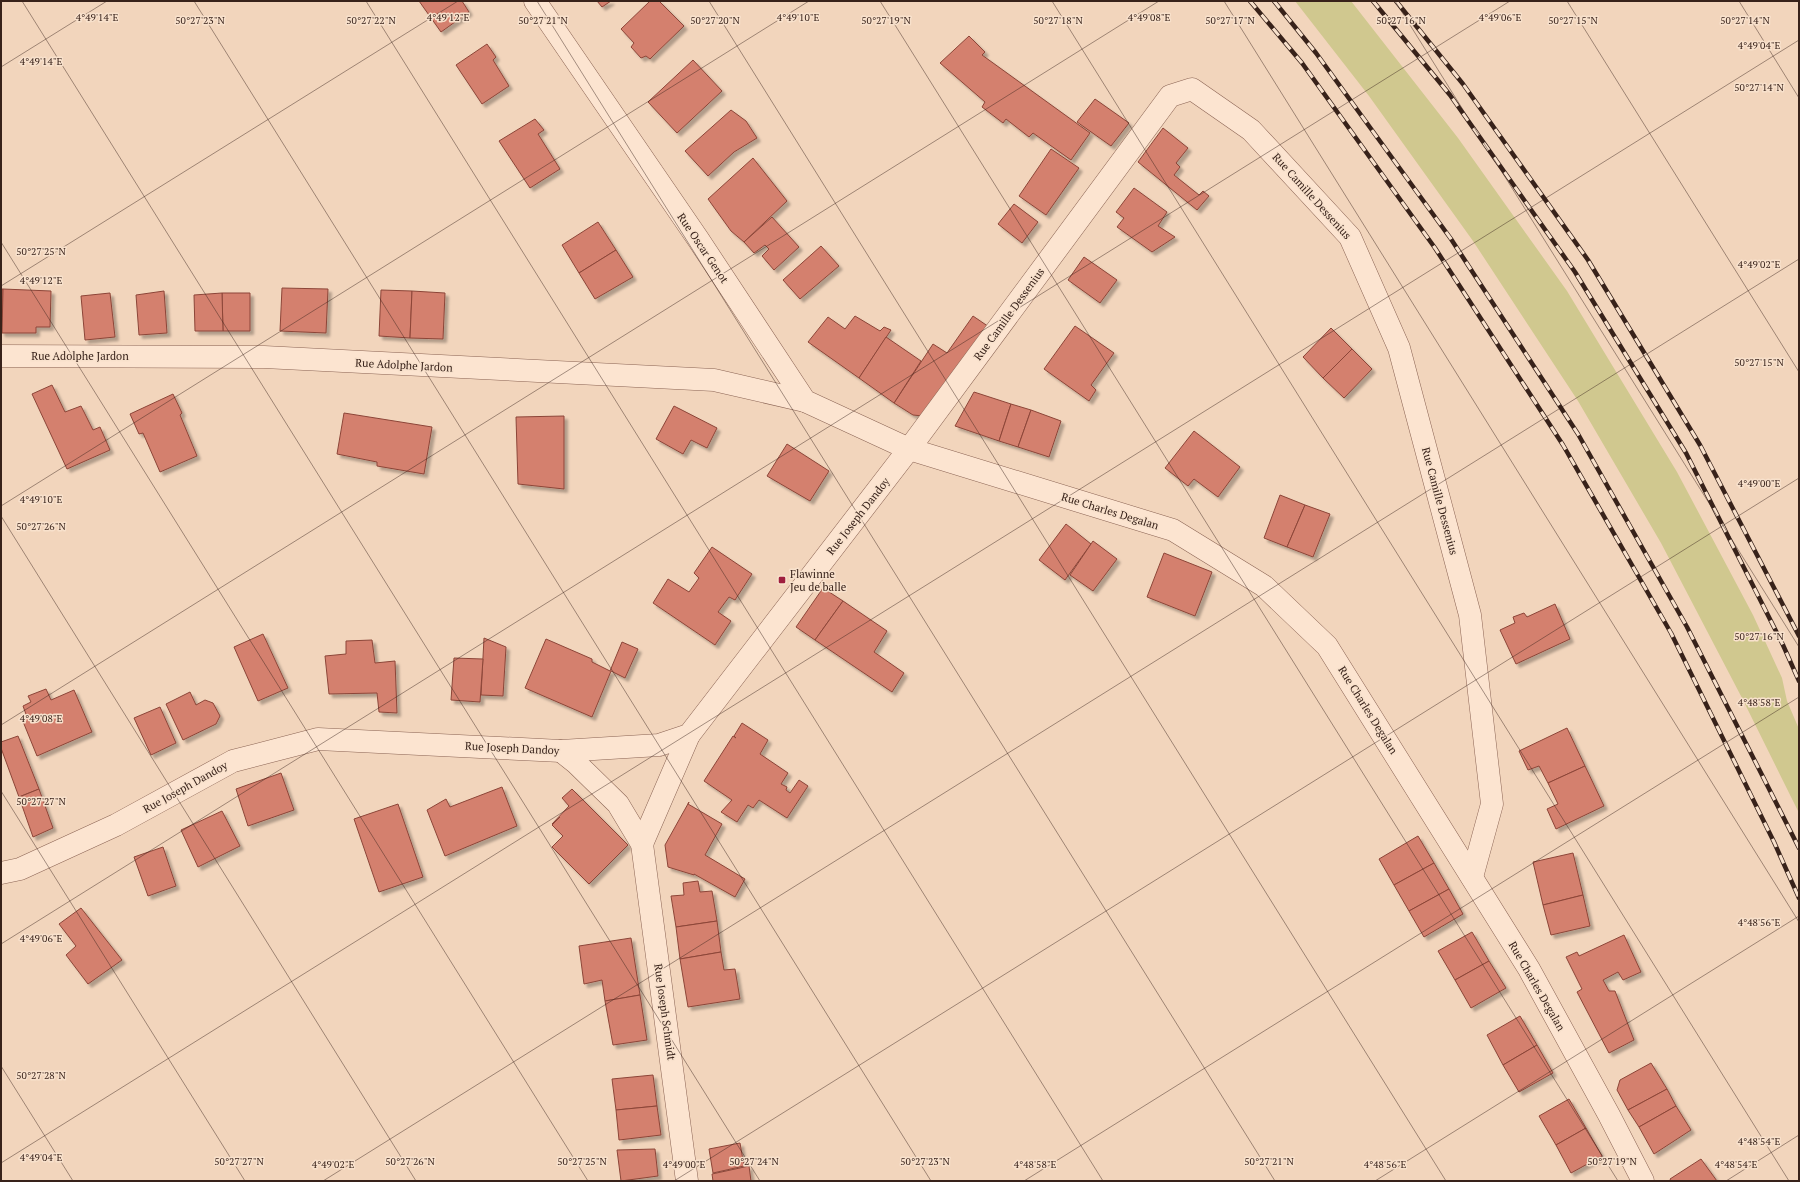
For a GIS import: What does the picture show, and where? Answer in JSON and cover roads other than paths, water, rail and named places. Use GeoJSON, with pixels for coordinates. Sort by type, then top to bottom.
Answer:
{"type":"FeatureCollection","features":[{"type":"Feature","properties":{"kind":"street","name":"Rue Oscar Genot"},"geometry":{"type":"LineString","coordinates":[[535,1],[698,239],[805,401]]}},
{"type":"Feature","properties":{"kind":"street","name":"Rue Camille Dessenius"},"geometry":{"type":"LineString","coordinates":[[909,449],[1170,96],[1192,89],[1251,130],[1350,237],[1400,348],[1470,615],[1492,804],[1472,877]]}},
{"type":"Feature","properties":{"kind":"street","name":"Rue Adolphe Jardon"},"geometry":{"type":"LineString","coordinates":[[1,356],[264,357],[714,380],[805,401]]}},
{"type":"Feature","properties":{"kind":"street"},"geometry":{"type":"LineString","coordinates":[[805,401],[909,449]]}},
{"type":"Feature","properties":{"kind":"street","name":"Rue Joseph Dandoy"},"geometry":{"type":"LineString","coordinates":[[1,873],[20,869],[116,825],[233,761],[318,739],[561,751],[658,745],[689,735],[909,449]]}},
{"type":"Feature","properties":{"kind":"street","name":"Rue Charles Degalan"},"geometry":{"type":"LineString","coordinates":[[909,449],[1173,530],[1264,586],[1327,646],[1529,969],[1610,1114],[1643,1181]]}},
{"type":"Feature","properties":{"kind":"street"},"geometry":{"type":"LineString","coordinates":[[642,844],[689,735]]}},
{"type":"Feature","properties":{"kind":"street"},"geometry":{"type":"LineString","coordinates":[[561,751],[576,763],[618,804],[642,844]]}},
{"type":"Feature","properties":{"kind":"street","name":"Rue Joseph Schmidt"},"geometry":{"type":"LineString","coordinates":[[642,844],[687,1181]]}},
{"type":"Feature","properties":{"kind":"railway"},"geometry":{"type":"LineString","coordinates":[[1250,1],[1302,63],[1435,248],[1563,445],[1671,633],[1774,842],[1799,898]]}},
{"type":"Feature","properties":{"kind":"railway"},"geometry":{"type":"LineString","coordinates":[[1274,1],[1316,53],[1451,239],[1578,434],[1687,627],[1799,848]]}},
{"type":"Feature","properties":{"kind":"railway"},"geometry":{"type":"LineString","coordinates":[[1373,1],[1450,95],[1575,272],[1686,453],[1783,645],[1799,681]]}},
{"type":"Feature","properties":{"kind":"railway"},"geometry":{"type":"LineString","coordinates":[[1396,1],[1463,84],[1588,260],[1700,445],[1799,636]]}},
{"type":"Feature","properties":{"kind":"place","name":"Flawinne Jeu de balle"},"geometry":{"type":"Point","coordinates":[782,580]}}]}
